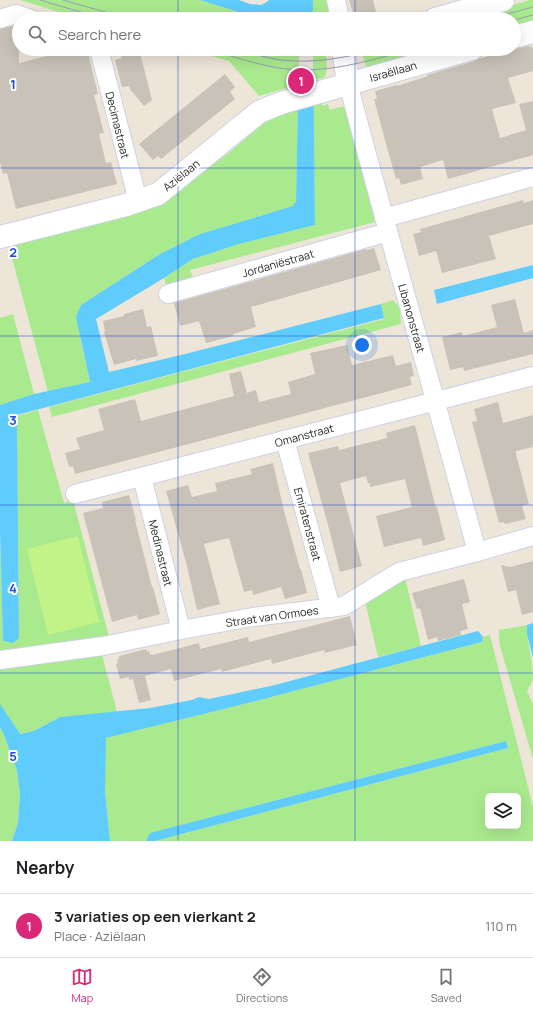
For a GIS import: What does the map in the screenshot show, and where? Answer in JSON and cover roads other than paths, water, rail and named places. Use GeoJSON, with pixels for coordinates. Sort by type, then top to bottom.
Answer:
{"type":"FeatureCollection","features":[{"type":"Feature","properties":{"kind":"street"},"geometry":{"type":"LineString","coordinates":[[336,0],[339,12]]}},
{"type":"Feature","properties":{"kind":"street"},"geometry":{"type":"LineString","coordinates":[[461,12],[503,0]]}},
{"type":"Feature","properties":{"kind":"street"},"geometry":{"type":"LineString","coordinates":[[0,19],[12,15]]}},
{"type":"Feature","properties":{"kind":"street"},"geometry":{"type":"LineString","coordinates":[[521,35],[533,32]]}},
{"type":"Feature","properties":{"kind":"street","name":"Decimastraat"},"geometry":{"type":"LineString","coordinates":[[101,56],[138,201]]}},
{"type":"Feature","properties":{"kind":"street"},"geometry":{"type":"LineString","coordinates":[[344,56],[348,83]]}},
{"type":"Feature","properties":{"kind":"street","name":"Israëllaan"},"geometry":{"type":"LineString","coordinates":[[348,83],[446,56]]}},
{"type":"Feature","properties":{"kind":"street","name":"Aziëlaan"},"geometry":{"type":"LineString","coordinates":[[0,237],[138,201],[158,194],[259,112],[281,103],[348,83]]}},
{"type":"Feature","properties":{"kind":"street","name":"Libanonstraat"},"geometry":{"type":"LineString","coordinates":[[348,83],[386,225],[478,552]]}},
{"type":"Feature","properties":{"kind":"street","name":"Jordaniëstraat"},"geometry":{"type":"LineString","coordinates":[[168,294],[533,177]]}},
{"type":"Feature","properties":{"kind":"street","name":"Omanstraat"},"geometry":{"type":"LineString","coordinates":[[76,494],[533,376]]}},
{"type":"Feature","properties":{"kind":"street","name":"Emiratenstraat"},"geometry":{"type":"LineString","coordinates":[[285,440],[331,608]]}},
{"type":"Feature","properties":{"kind":"street","name":"Medinastraat"},"geometry":{"type":"LineString","coordinates":[[142,477],[181,630]]}},
{"type":"Feature","properties":{"kind":"street","name":"Straat van Ormoes"},"geometry":{"type":"LineString","coordinates":[[0,660],[104,646],[253,617],[344,606],[399,572],[533,536]]}},
{"type":"Feature","properties":{"kind":"water"},"geometry":{"type":"Polygon","coordinates":[[[200,0],[239,0],[250,4],[261,5],[269,0],[313,0],[313,12],[239,12],[200,0]]]}},
{"type":"Feature","properties":{"kind":"water"},"geometry":{"type":"Polygon","coordinates":[[[299,56],[313,56],[315,225],[239,244],[193,259],[96,319],[109,372],[381,304],[384,318],[17,415],[19,638],[13,643],[3,641],[0,532],[0,405],[34,394],[90,382],[76,317],[81,305],[160,254],[200,234],[293,206],[296,201],[299,56]]]}},
{"type":"Feature","properties":{"kind":"water"},"geometry":{"type":"Polygon","coordinates":[[[533,265],[533,278],[437,304],[434,290],[533,265]]]}},
{"type":"Feature","properties":{"kind":"water"},"geometry":{"type":"Polygon","coordinates":[[[533,623],[533,658],[527,634],[527,625],[533,623]]]}},
{"type":"Feature","properties":{"kind":"water"},"geometry":{"type":"Polygon","coordinates":[[[478,631],[483,637],[482,642],[256,701],[106,738],[105,791],[110,841],[12,841],[18,823],[20,794],[17,771],[0,727],[0,704],[20,734],[34,731],[60,717],[150,708],[192,700],[199,697],[209,699],[275,685],[478,631]]]}},
{"type":"Feature","properties":{"kind":"water"},"geometry":{"type":"Polygon","coordinates":[[[506,741],[508,748],[155,841],[146,841],[150,833],[506,741]]]}},
{"type":"Feature","properties":{"kind":"tram line"},"geometry":{"type":"LineString","coordinates":[[40,0],[80,12]]}},
{"type":"Feature","properties":{"kind":"tram line"},"geometry":{"type":"LineString","coordinates":[[63,0],[105,12]]}},
{"type":"Feature","properties":{"kind":"tram line"},"geometry":{"type":"LineString","coordinates":[[514,12],[533,7]]}},
{"type":"Feature","properties":{"kind":"tram line"},"geometry":{"type":"LineString","coordinates":[[521,18],[533,15]]}},
{"type":"Feature","properties":{"kind":"tram line"},"geometry":{"type":"LineString","coordinates":[[230,56],[279,68],[296,70],[313,70],[346,66],[386,56]]}},
{"type":"Feature","properties":{"kind":"tram line"},"geometry":{"type":"LineString","coordinates":[[262,56],[294,61],[319,60],[349,56]]}},
{"type":"Feature","properties":{"kind":"place","name":"3 variaties op een vierkant 2"},"geometry":{"type":"Point","coordinates":[301,81]}}]}
